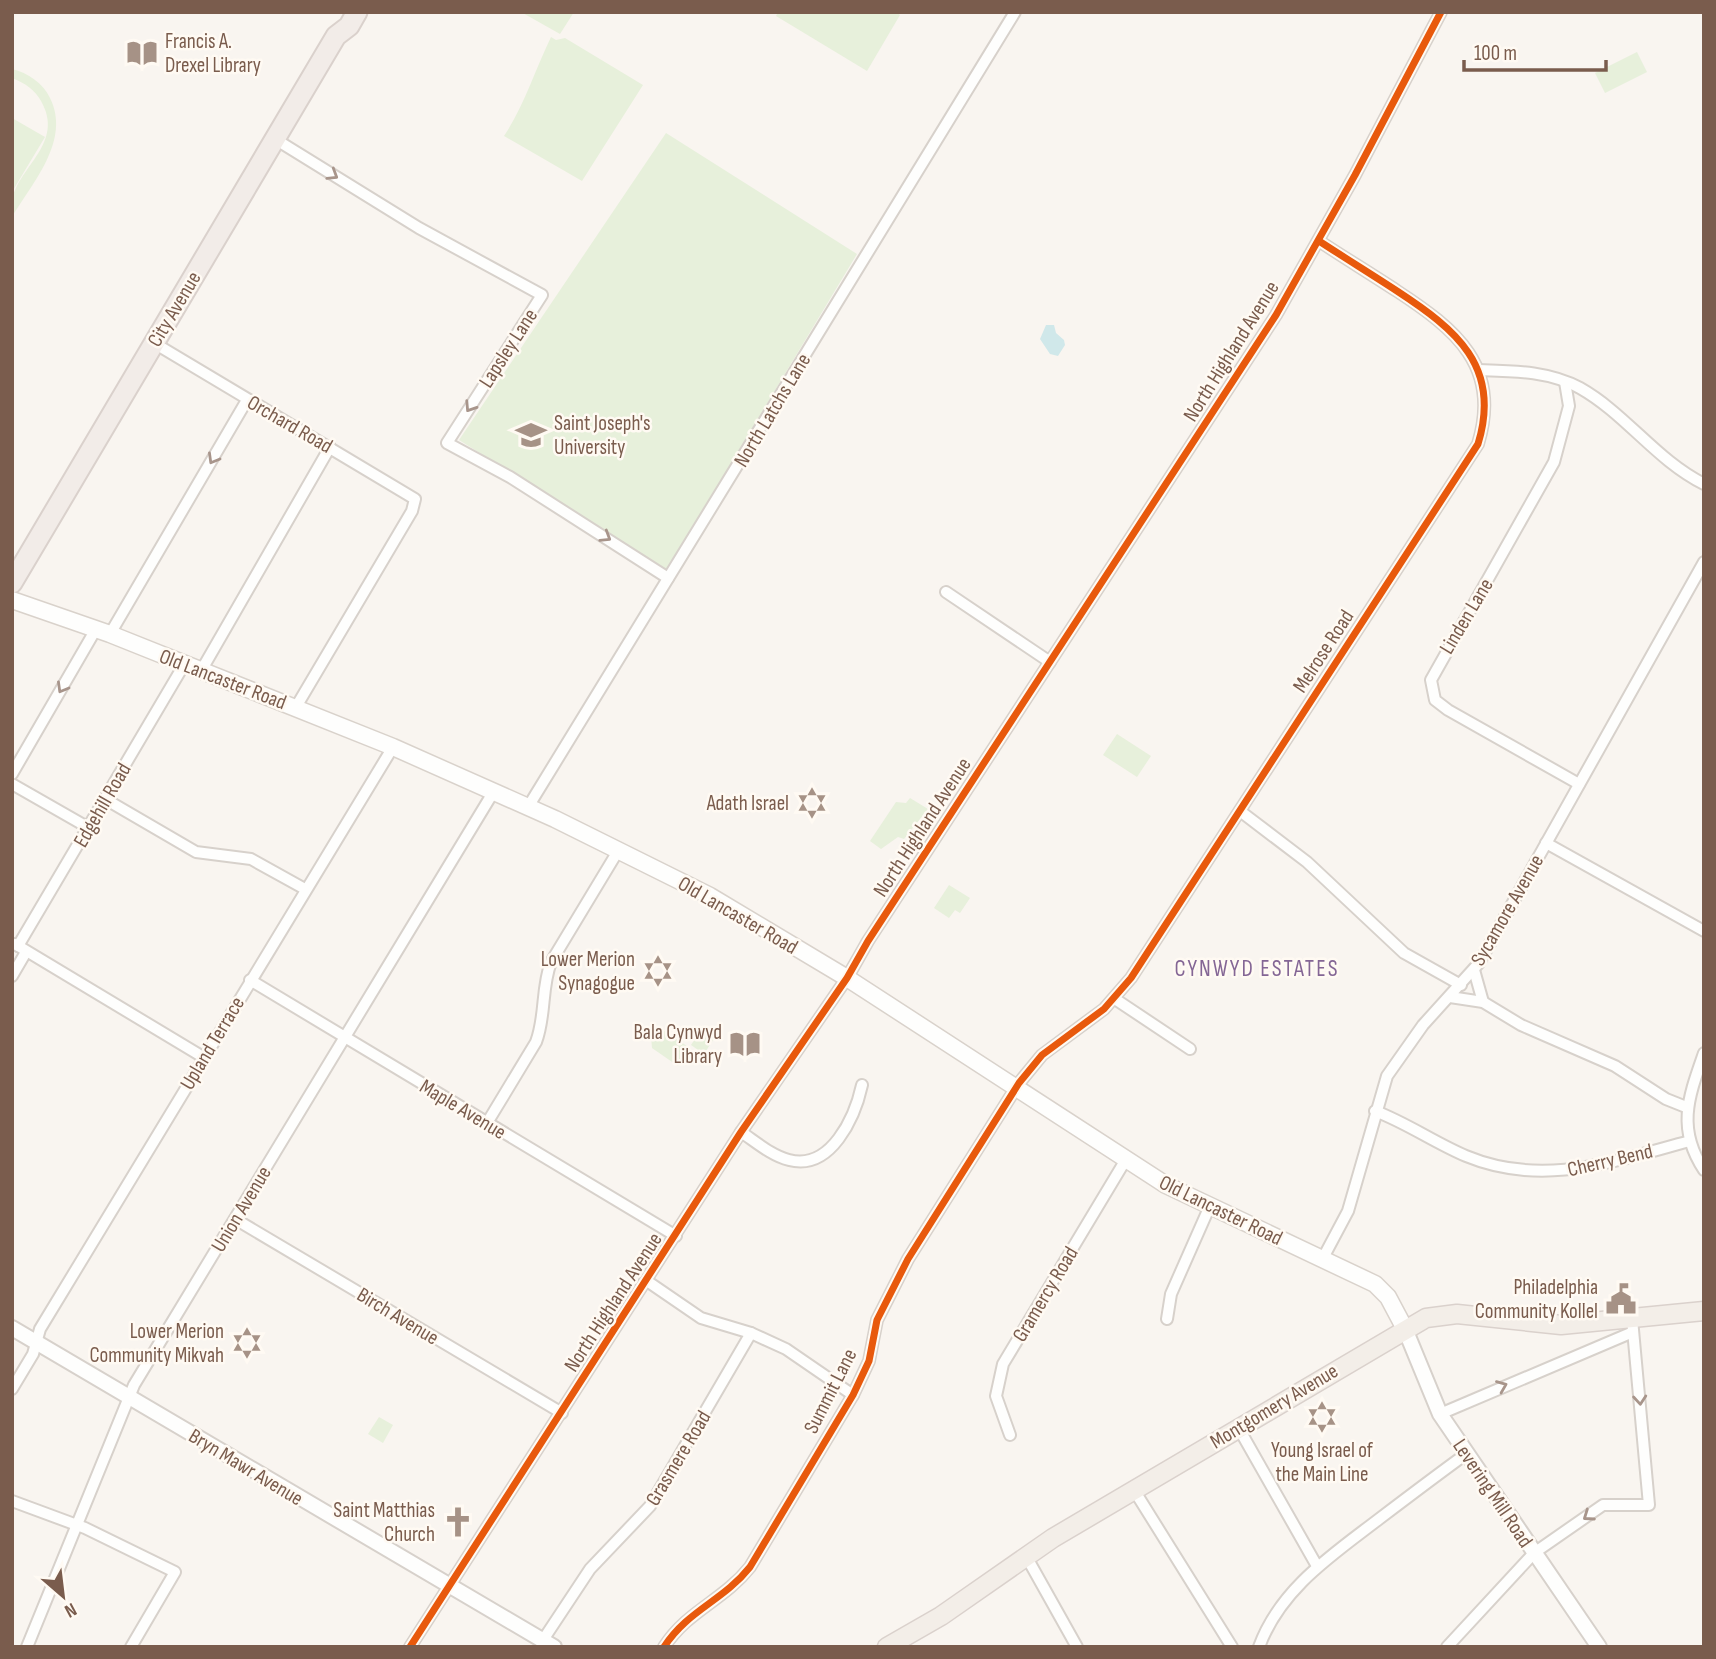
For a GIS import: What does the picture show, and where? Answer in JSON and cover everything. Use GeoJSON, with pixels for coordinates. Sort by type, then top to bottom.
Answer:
{"type":"FeatureCollection","features":[{"type":"Feature","properties":{"kind":"highway","name":"City Avenue"},"geometry":{"type":"LineString","coordinates":[[12,583],[336,36],[342,12]]}},
{"type":"Feature","properties":{"kind":"highway","name":"City Avenue"},"geometry":{"type":"LineString","coordinates":[[336,36],[349,26],[357,12]]}},
{"type":"Feature","properties":{"kind":"main road","name":"Old Lancaster Road"},"geometry":{"type":"LineString","coordinates":[[12,600],[185,663],[393,747],[494,791],[710,896],[847,978],[1125,1161],[1209,1208],[1323,1258],[1380,1287],[1405,1329]]}},
{"type":"Feature","properties":{"kind":"main road","name":"Montgomery Avenue"},"geometry":{"type":"LineString","coordinates":[[887,1647],[941,1616],[1026,1556],[1134,1490],[1426,1318],[1447,1315],[1549,1326],[1633,1326],[1704,1311]]}},
{"type":"Feature","properties":{"kind":"street","name":"North Latchs Lane"},"geometry":{"type":"LineString","coordinates":[[528,807],[1015,12]]}},
{"type":"Feature","properties":{"kind":"street","name":"North Highland Avenue"},"geometry":{"type":"LineString","coordinates":[[410,1647],[741,1132],[847,978],[1257,346],[1319,241],[1441,12]]}},
{"type":"Feature","properties":{"kind":"street","name":"Lapsley Lane"},"geometry":{"type":"LineString","coordinates":[[275,139],[419,228],[542,295],[447,443],[510,477],[668,578]]}},
{"type":"Feature","properties":{"kind":"street","name":"Melrose Road"},"geometry":{"type":"LineString","coordinates":[[1016,1090],[1042,1055],[1115,999],[1473,454],[1481,434],[1484,409],[1479,370],[1464,344],[1447,326],[1319,241]]}},
{"type":"Feature","properties":{"kind":"street","name":"Orchard Road"},"geometry":{"type":"LineString","coordinates":[[154,343],[412,496],[416,502],[296,707]]}},
{"type":"Feature","properties":{"kind":"street"},"geometry":{"type":"LineString","coordinates":[[1479,370],[1531,373],[1565,382],[1611,411],[1660,457],[1704,484]]}},
{"type":"Feature","properties":{"kind":"street","name":"Linden Lane"},"geometry":{"type":"LineString","coordinates":[[1565,382],[1569,406],[1560,446],[1549,473],[1431,680],[1435,700],[1448,710],[1579,784]]}},
{"type":"Feature","properties":{"kind":"street"},"geometry":{"type":"LineString","coordinates":[[1569,406],[1587,394]]}},
{"type":"Feature","properties":{"kind":"street"},"geometry":{"type":"LineString","coordinates":[[12,774],[247,400]]}},
{"type":"Feature","properties":{"kind":"street"},"geometry":{"type":"LineString","coordinates":[[201,671],[330,447]]}},
{"type":"Feature","properties":{"kind":"street","name":"Sycamore Avenue"},"geometry":{"type":"LineString","coordinates":[[1323,1258],[1348,1211],[1383,1083],[1402,1052],[1474,970],[1704,562]]}},
{"type":"Feature","properties":{"kind":"street"},"geometry":{"type":"LineString","coordinates":[[946,592],[1050,662]]}},
{"type":"Feature","properties":{"kind":"street","name":"Edgehill Road"},"geometry":{"type":"LineString","coordinates":[[12,976],[19,947],[185,663]]}},
{"type":"Feature","properties":{"kind":"street","name":"Upland Terrace"},"geometry":{"type":"LineString","coordinates":[[12,1390],[33,1354],[40,1329],[393,747]]}},
{"type":"Feature","properties":{"kind":"street"},"geometry":{"type":"LineString","coordinates":[[12,784],[89,828]]}},
{"type":"Feature","properties":{"kind":"street","name":"Union Avenue"},"geometry":{"type":"LineString","coordinates":[[27,1647],[128,1397],[494,791]]}},
{"type":"Feature","properties":{"kind":"street"},"geometry":{"type":"LineString","coordinates":[[105,799],[196,852],[251,859],[306,889]]}},
{"type":"Feature","properties":{"kind":"street"},"geometry":{"type":"LineString","coordinates":[[1240,811],[1307,862],[1404,953],[1461,985]]}},
{"type":"Feature","properties":{"kind":"street"},"geometry":{"type":"LineString","coordinates":[[1546,843],[1704,931]]}},
{"type":"Feature","properties":{"kind":"street"},"geometry":{"type":"LineString","coordinates":[[487,1123],[536,1042],[541,1028],[545,978],[551,962],[618,851]]}},
{"type":"Feature","properties":{"kind":"street"},"geometry":{"type":"LineString","coordinates":[[19,947],[203,1057]]}},
{"type":"Feature","properties":{"kind":"street"},"geometry":{"type":"LineString","coordinates":[[1474,970],[1483,1002]]}},
{"type":"Feature","properties":{"kind":"street","name":"Maple Avenue"},"geometry":{"type":"LineString","coordinates":[[250,980],[676,1236]]}},
{"type":"Feature","properties":{"kind":"street"},"geometry":{"type":"LineString","coordinates":[[1450,997],[1483,1002],[1521,1025],[1615,1066],[1666,1099],[1686,1107]]}},
{"type":"Feature","properties":{"kind":"street"},"geometry":{"type":"LineString","coordinates":[[1115,999],[1190,1049]]}},
{"type":"Feature","properties":{"kind":"street"},"geometry":{"type":"LineString","coordinates":[[1704,1053],[1686,1107],[1690,1142],[1704,1170]]}},
{"type":"Feature","properties":{"kind":"street"},"geometry":{"type":"LineString","coordinates":[[741,1132],[790,1161],[816,1158],[836,1142],[855,1108],[862,1085]]}},
{"type":"Feature","properties":{"kind":"street","name":"Summit Lane"},"geometry":{"type":"LineString","coordinates":[[664,1647],[683,1621],[728,1592],[750,1567],[853,1395],[869,1361],[877,1320],[889,1292],[1016,1090]]}},
{"type":"Feature","properties":{"kind":"street","name":"Cherry Bend"},"geometry":{"type":"LineString","coordinates":[[1375,1111],[1463,1155],[1515,1171],[1587,1169],[1690,1142]]}},
{"type":"Feature","properties":{"kind":"street","name":"Gramercy Road"},"geometry":{"type":"LineString","coordinates":[[1010,1435],[996,1396],[1003,1364],[1125,1161]]}},
{"type":"Feature","properties":{"kind":"street"},"geometry":{"type":"LineString","coordinates":[[1167,1319],[1171,1294],[1209,1208]]}},
{"type":"Feature","properties":{"kind":"street","name":"Birch Avenue"},"geometry":{"type":"LineString","coordinates":[[234,1219],[562,1413]]}},
{"type":"Feature","properties":{"kind":"street"},"geometry":{"type":"LineString","coordinates":[[647,1282],[701,1318],[751,1333],[804,1360],[853,1395]]}},
{"type":"Feature","properties":{"kind":"street"},"geometry":{"type":"LineString","coordinates":[[1440,1414],[1633,1326],[1649,1505],[1603,1505],[1534,1553],[1447,1647]]}},
{"type":"Feature","properties":{"kind":"street","name":"Bryn Mawr Avenue"},"geometry":{"type":"LineString","coordinates":[[12,1328],[548,1643]]}},
{"type":"Feature","properties":{"kind":"street","name":"Levering Mill Road"},"geometry":{"type":"LineString","coordinates":[[1405,1329],[1440,1414],[1599,1647]]}},
{"type":"Feature","properties":{"kind":"street","name":"Grasmere Road"},"geometry":{"type":"LineString","coordinates":[[548,1643],[590,1569],[650,1506],[751,1333]]}},
{"type":"Feature","properties":{"kind":"street"},"geometry":{"type":"LineString","coordinates":[[1238,1427],[1317,1566]]}},
{"type":"Feature","properties":{"kind":"street"},"geometry":{"type":"LineString","coordinates":[[1259,1647],[1265,1630],[1292,1591],[1317,1566],[1466,1454]]}},
{"type":"Feature","properties":{"kind":"street"},"geometry":{"type":"LineString","coordinates":[[1134,1490],[1232,1647]]}},
{"type":"Feature","properties":{"kind":"street"},"geometry":{"type":"LineString","coordinates":[[12,1501],[75,1525],[174,1572],[131,1647]]}},
{"type":"Feature","properties":{"kind":"street"},"geometry":{"type":"LineString","coordinates":[[1026,1556],[1077,1647]]}},
{"type":"Feature","properties":{"kind":"green space"},"geometry":{"type":"Polygon","coordinates":[[[521,12],[574,12],[560,34],[521,12]]]}},
{"type":"Feature","properties":{"kind":"green space"},"geometry":{"type":"Polygon","coordinates":[[[778,12],[896,12],[900,15],[867,71],[776,16],[778,12]]]}},
{"type":"Feature","properties":{"kind":"green space"},"geometry":{"type":"Polygon","coordinates":[[[551,37],[556,40],[565,38],[643,85],[582,181],[504,136],[551,37]]]}},
{"type":"Feature","properties":{"kind":"green space"},"geometry":{"type":"Polygon","coordinates":[[[1637,52],[1647,72],[1605,93],[1595,73],[1637,52]]]}},
{"type":"Feature","properties":{"kind":"green space"},"geometry":{"type":"Polygon","coordinates":[[[12,69],[34,79],[47,93],[55,114],[56,129],[47,160],[12,217],[16,188],[38,154],[48,129],[47,116],[41,101],[29,87],[12,78],[12,69]]]}},
{"type":"Feature","properties":{"kind":"green space"},"geometry":{"type":"Polygon","coordinates":[[[12,118],[45,137],[12,192],[12,118]]]}},
{"type":"Feature","properties":{"kind":"green space"},"geometry":{"type":"Polygon","coordinates":[[[666,133],[857,254],[667,570],[459,440],[666,133]]]}},
{"type":"Feature","properties":{"kind":"green space"},"geometry":{"type":"Polygon","coordinates":[[[1117,734],[1151,756],[1137,777],[1103,755],[1117,734]]]}},
{"type":"Feature","properties":{"kind":"green space"},"geometry":{"type":"Polygon","coordinates":[[[910,798],[928,809],[904,839],[898,837],[881,849],[870,841],[896,802],[906,803],[910,798]]]}},
{"type":"Feature","properties":{"kind":"green space"},"geometry":{"type":"Polygon","coordinates":[[[949,885],[970,898],[960,913],[955,910],[949,918],[934,908],[949,885]]]}},
{"type":"Feature","properties":{"kind":"green space"},"geometry":{"type":"Polygon","coordinates":[[[658,1027],[690,1048],[678,1066],[652,1048],[651,1036],[658,1027]]]}},
{"type":"Feature","properties":{"kind":"green space"},"geometry":{"type":"Polygon","coordinates":[[[702,1028],[715,1037],[704,1054],[691,1045],[702,1028]]]}},
{"type":"Feature","properties":{"kind":"green space"},"geometry":{"type":"Polygon","coordinates":[[[379,1417],[393,1425],[383,1443],[368,1434],[379,1417]]]}},
{"type":"Feature","properties":{"kind":"water"},"geometry":{"type":"Polygon","coordinates":[[[1046,325],[1054,325],[1056,333],[1064,340],[1065,345],[1058,356],[1050,354],[1040,339],[1046,325]]]}},
{"type":"Feature","properties":{"kind":"cycle path"},"geometry":{"type":"LineString","coordinates":[[410,1647],[741,1132],[847,978],[868,941],[1276,315],[1355,175],[1441,12]]}},
{"type":"Feature","properties":{"kind":"cycle path"},"geometry":{"type":"LineString","coordinates":[[664,1647],[673,1634],[729,1589],[750,1567],[853,1395],[869,1361],[877,1320],[908,1259],[1019,1083],[1042,1055],[1104,1009],[1131,978],[1478,444],[1484,417],[1484,393],[1478,371],[1468,352],[1438,320],[1418,305],[1319,241]]}},
{"type":"Feature","properties":{"kind":"place","name":"Francis A. Drexel Library"},"geometry":{"type":"Point","coordinates":[142,53]}},
{"type":"Feature","properties":{"kind":"place","name":"Saint Joseph's University"},"geometry":{"type":"Point","coordinates":[531,435]}},
{"type":"Feature","properties":{"kind":"place","name":"Adath Israel"},"geometry":{"type":"Point","coordinates":[812,803]}},
{"type":"Feature","properties":{"kind":"place","name":"Lower Merion Synagogue"},"geometry":{"type":"Point","coordinates":[658,971]}},
{"type":"Feature","properties":{"kind":"place","name":"Bala Cynwyd Library"},"geometry":{"type":"Point","coordinates":[745,1044]}},
{"type":"Feature","properties":{"kind":"place","name":"Philadelphia Community Kollel"},"geometry":{"type":"Point","coordinates":[1621,1299]}},
{"type":"Feature","properties":{"kind":"place","name":"Lower Merion Community Mikvah"},"geometry":{"type":"Point","coordinates":[247,1343]}},
{"type":"Feature","properties":{"kind":"place","name":"Young Israel of the Main Line"},"geometry":{"type":"Point","coordinates":[1322,1417]}},
{"type":"Feature","properties":{"kind":"place","name":"Saint Matthias Church"},"geometry":{"type":"Point","coordinates":[458,1522]}},
{"type":"Feature","properties":{"kind":"district","name":"CYNWYD ESTATES"},"geometry":{"type":"Point","coordinates":[1257,968]}}]}
